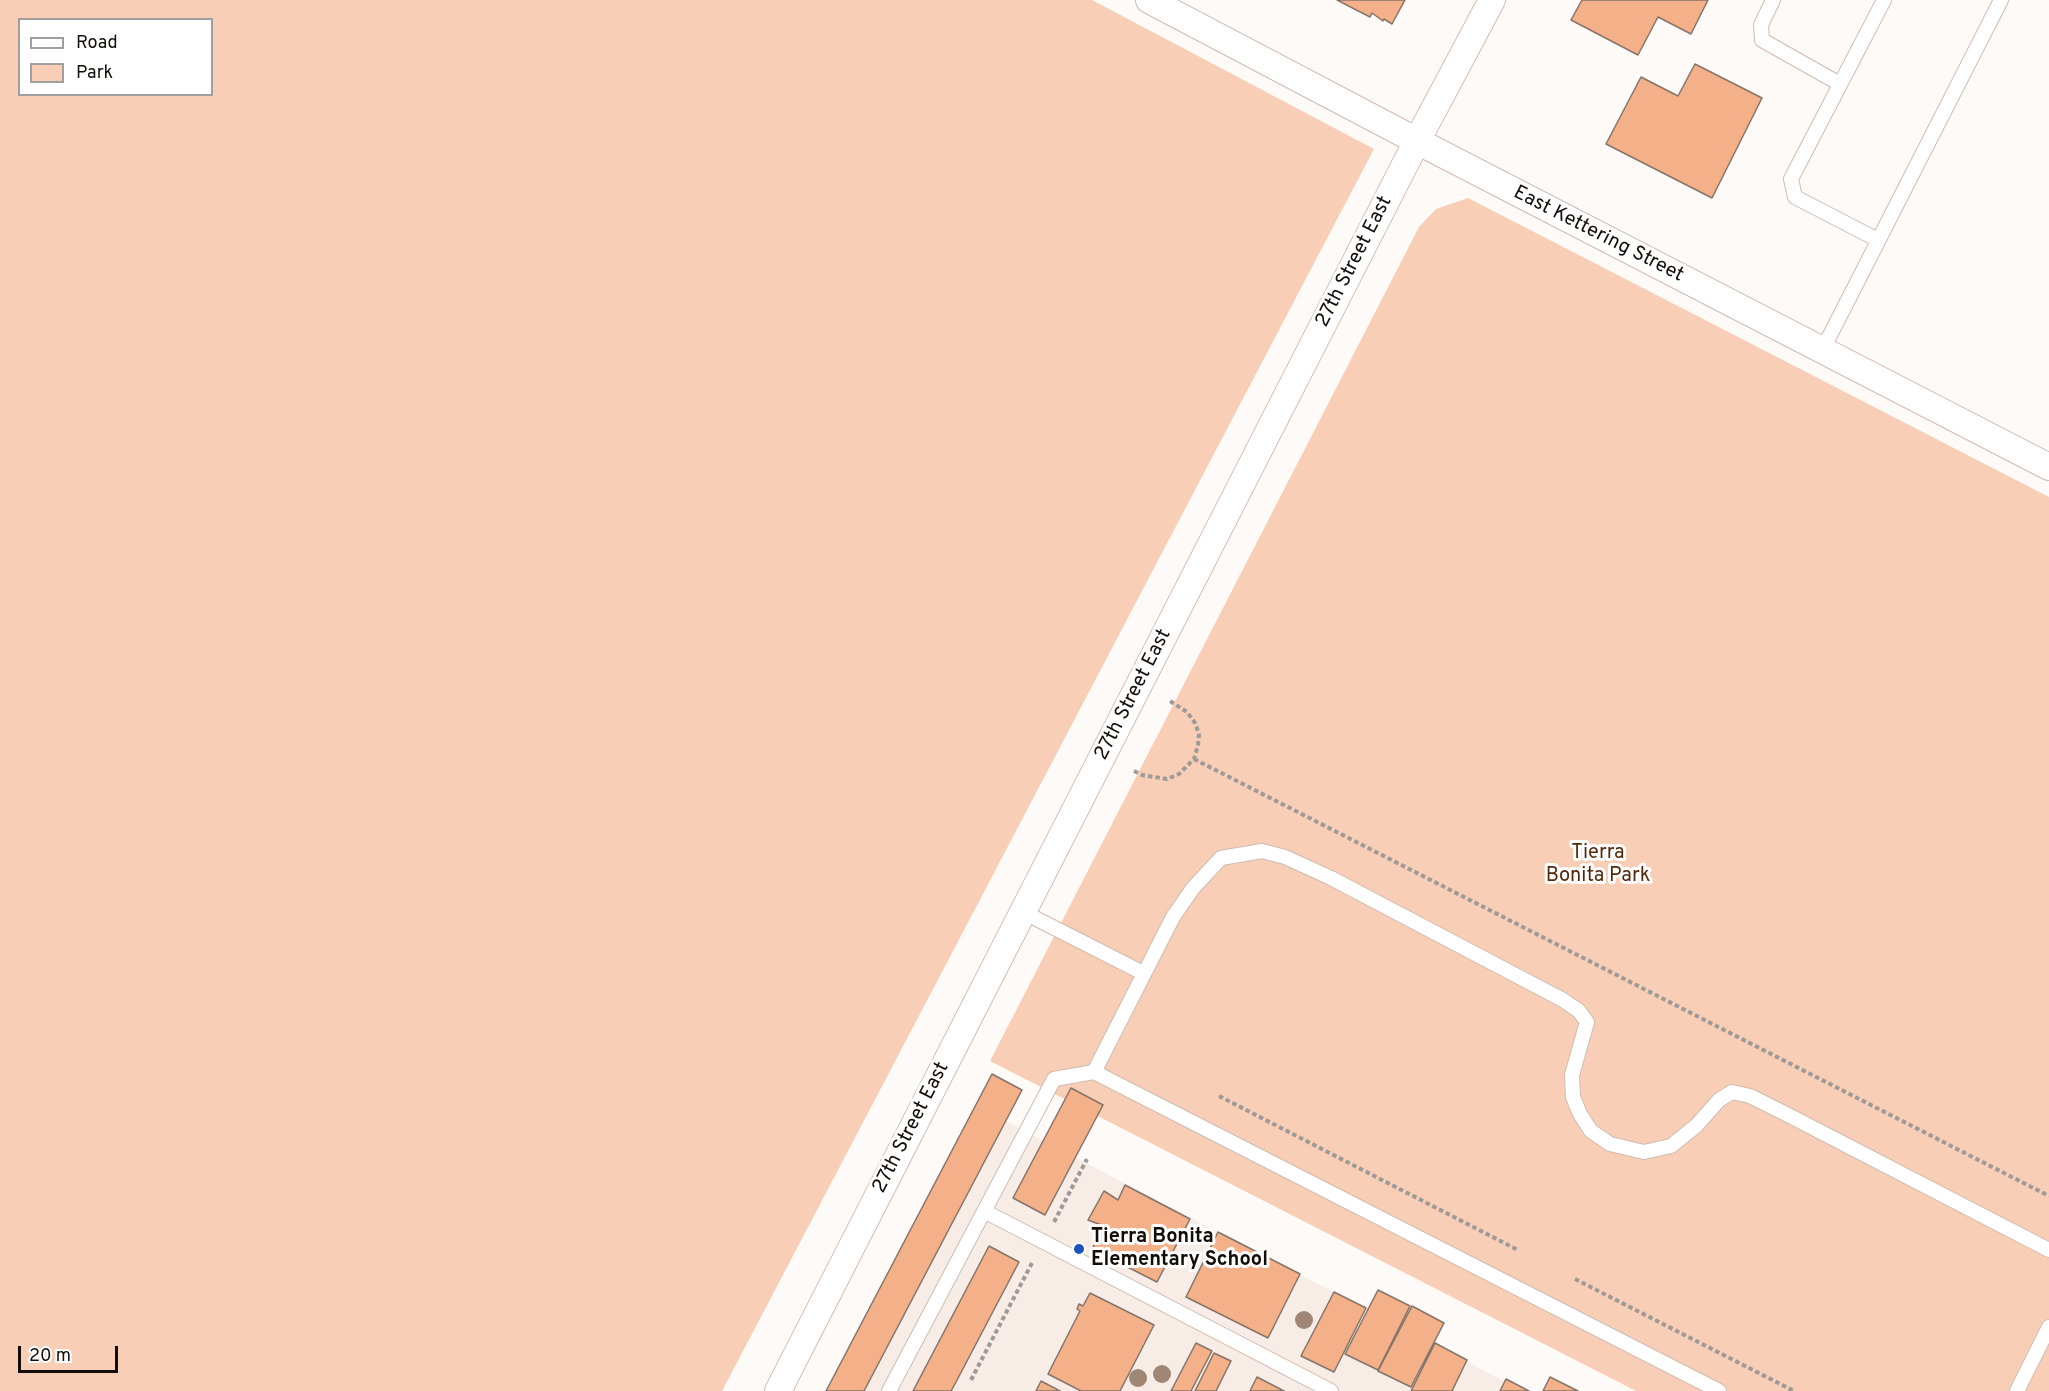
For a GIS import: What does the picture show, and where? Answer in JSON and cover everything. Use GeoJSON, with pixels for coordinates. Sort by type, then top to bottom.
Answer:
{"type":"FeatureCollection","features":[{"type":"Feature","properties":{"kind":"street","name":"East Kettering Street"},"geometry":{"type":"LineString","coordinates":[[1149,0],[2049,467]]}},
{"type":"Feature","properties":{"kind":"street","name":"27th Street East"},"geometry":{"type":"LineString","coordinates":[[778,1391],[1417,141],[1492,0]]}},
{"type":"Feature","properties":{"kind":"lane"},"geometry":{"type":"LineString","coordinates":[[1773,0],[1761,25],[1762,40],[1840,84]]}},
{"type":"Feature","properties":{"kind":"lane"},"geometry":{"type":"LineString","coordinates":[[1878,240],[1795,197],[1791,179],[1884,0]]}},
{"type":"Feature","properties":{"kind":"lane"},"geometry":{"type":"LineString","coordinates":[[1822,351],[2001,0]]}},
{"type":"Feature","properties":{"kind":"lane"},"geometry":{"type":"LineString","coordinates":[[1094,1072],[1143,973],[1173,917],[1186,898],[1221,858],[1262,851],[1285,857],[1331,878],[1563,1000],[1579,1011],[1587,1022],[1572,1075],[1573,1097],[1591,1131],[1610,1144],[1644,1152],[1671,1146],[1697,1125],[1719,1100],[1732,1092],[1750,1096],[2049,1250]]}},
{"type":"Feature","properties":{"kind":"lane"},"geometry":{"type":"LineString","coordinates":[[1023,912],[1143,973]]}},
{"type":"Feature","properties":{"kind":"lane"},"geometry":{"type":"LineString","coordinates":[[889,1391],[1054,1079],[1094,1072],[1719,1391]]}},
{"type":"Feature","properties":{"kind":"lane"},"geometry":{"type":"LineString","coordinates":[[984,1211],[1331,1391]]}},
{"type":"Feature","properties":{"kind":"lane"},"geometry":{"type":"LineString","coordinates":[[2017,1391],[2049,1327]]}},
{"type":"Feature","properties":{"kind":"path"},"geometry":{"type":"LineString","coordinates":[[1134,771],[1167,779],[1179,774],[1194,759],[1199,734],[1195,723],[1187,712],[1170,701]]}},
{"type":"Feature","properties":{"kind":"path"},"geometry":{"type":"LineString","coordinates":[[1194,759],[2049,1196]]}},
{"type":"Feature","properties":{"kind":"path"},"geometry":{"type":"LineString","coordinates":[[1219,1096],[1518,1250]]}},
{"type":"Feature","properties":{"kind":"path"},"geometry":{"type":"LineString","coordinates":[[971,1380],[1087,1159]]}},
{"type":"Feature","properties":{"kind":"path"},"geometry":{"type":"LineString","coordinates":[[1575,1279],[1794,1391]]}},
{"type":"Feature","properties":{"kind":"shaded area","name":"Tierra Bonita Elementary School"},"geometry":{"type":"Polygon","coordinates":[[[979,1107],[1523,1391],[833,1391],[979,1107]]]}},
{"type":"Feature","properties":{"kind":"green space"},"geometry":{"type":"Polygon","coordinates":[[[0,0],[1092,0],[1374,149],[722,1391],[0,1391],[0,0]]]}},
{"type":"Feature","properties":{"kind":"green space","name":"Tierra Bonita Park"},"geometry":{"type":"Polygon","coordinates":[[[1468,198],[2049,497],[2049,1391],[1636,1391],[990,1061],[1419,227],[1436,209],[1468,198]]]}},
{"type":"Feature","properties":{"kind":"building"},"geometry":{"type":"Polygon","coordinates":[[[1337,0],[1405,0],[1392,24],[1372,13],[1370,17],[1337,0]]]}},
{"type":"Feature","properties":{"kind":"building"},"geometry":{"type":"Polygon","coordinates":[[[1582,0],[1708,0],[1691,34],[1658,17],[1638,55],[1571,20],[1582,0]]]}},
{"type":"Feature","properties":{"kind":"building"},"geometry":{"type":"Polygon","coordinates":[[[1695,64],[1762,98],[1712,198],[1606,144],[1641,77],[1678,96],[1695,64]]]}},
{"type":"Feature","properties":{"kind":"building"},"geometry":{"type":"Polygon","coordinates":[[[992,1074],[1022,1090],[864,1391],[826,1391],[992,1074]]]}},
{"type":"Feature","properties":{"kind":"building"},"geometry":{"type":"Polygon","coordinates":[[[1071,1088],[1103,1105],[1045,1215],[1013,1198],[1071,1088]]]}},
{"type":"Feature","properties":{"kind":"building"},"geometry":{"type":"Polygon","coordinates":[[[1125,1185],[1190,1219],[1157,1282],[1092,1249],[1104,1226],[1088,1220],[1104,1191],[1118,1200],[1125,1185]]]}},
{"type":"Feature","properties":{"kind":"building"},"geometry":{"type":"Polygon","coordinates":[[[1218,1232],[1300,1274],[1268,1338],[1186,1297],[1218,1232]]]}},
{"type":"Feature","properties":{"kind":"building"},"geometry":{"type":"Polygon","coordinates":[[[989,1246],[1019,1262],[951,1391],[913,1391],[989,1246]]]}},
{"type":"Feature","properties":{"kind":"building"},"geometry":{"type":"Polygon","coordinates":[[[1378,1290],[1410,1306],[1378,1370],[1345,1354],[1378,1290]]]}},
{"type":"Feature","properties":{"kind":"building"},"geometry":{"type":"Polygon","coordinates":[[[1334,1292],[1366,1308],[1334,1372],[1301,1356],[1334,1292]]]}},
{"type":"Feature","properties":{"kind":"building"},"geometry":{"type":"Polygon","coordinates":[[[1090,1293],[1154,1325],[1120,1391],[1081,1391],[1048,1374],[1080,1311],[1077,1309],[1079,1304],[1083,1306],[1090,1293]]]}},
{"type":"Feature","properties":{"kind":"building"},"geometry":{"type":"Polygon","coordinates":[[[1412,1306],[1444,1323],[1411,1387],[1378,1371],[1412,1306]]]}},
{"type":"Feature","properties":{"kind":"building"},"geometry":{"type":"Polygon","coordinates":[[[1196,1343],[1212,1351],[1191,1391],[1171,1391],[1196,1343]]]}},
{"type":"Feature","properties":{"kind":"building"},"geometry":{"type":"Polygon","coordinates":[[[1435,1343],[1467,1360],[1452,1391],[1411,1391],[1435,1343]]]}},
{"type":"Feature","properties":{"kind":"building"},"geometry":{"type":"Polygon","coordinates":[[[1214,1353],[1231,1361],[1216,1391],[1195,1391],[1214,1353]]]}},
{"type":"Feature","properties":{"kind":"building"},"geometry":{"type":"Polygon","coordinates":[[[1257,1377],[1284,1391],[1250,1391],[1257,1377]]]}},
{"type":"Feature","properties":{"kind":"building"},"geometry":{"type":"Polygon","coordinates":[[[1550,1377],[1578,1391],[1543,1391],[1550,1377]]]}},
{"type":"Feature","properties":{"kind":"building"},"geometry":{"type":"Polygon","coordinates":[[[1506,1379],[1529,1391],[1500,1391],[1506,1379]]]}},
{"type":"Feature","properties":{"kind":"building"},"geometry":{"type":"Polygon","coordinates":[[[1041,1381],[1060,1391],[1036,1391],[1041,1381]]]}},
{"type":"Feature","properties":{"kind":"place","name":"Tierra Bonita Elementary School"},"geometry":{"type":"Point","coordinates":[1079,1249]}}]}
